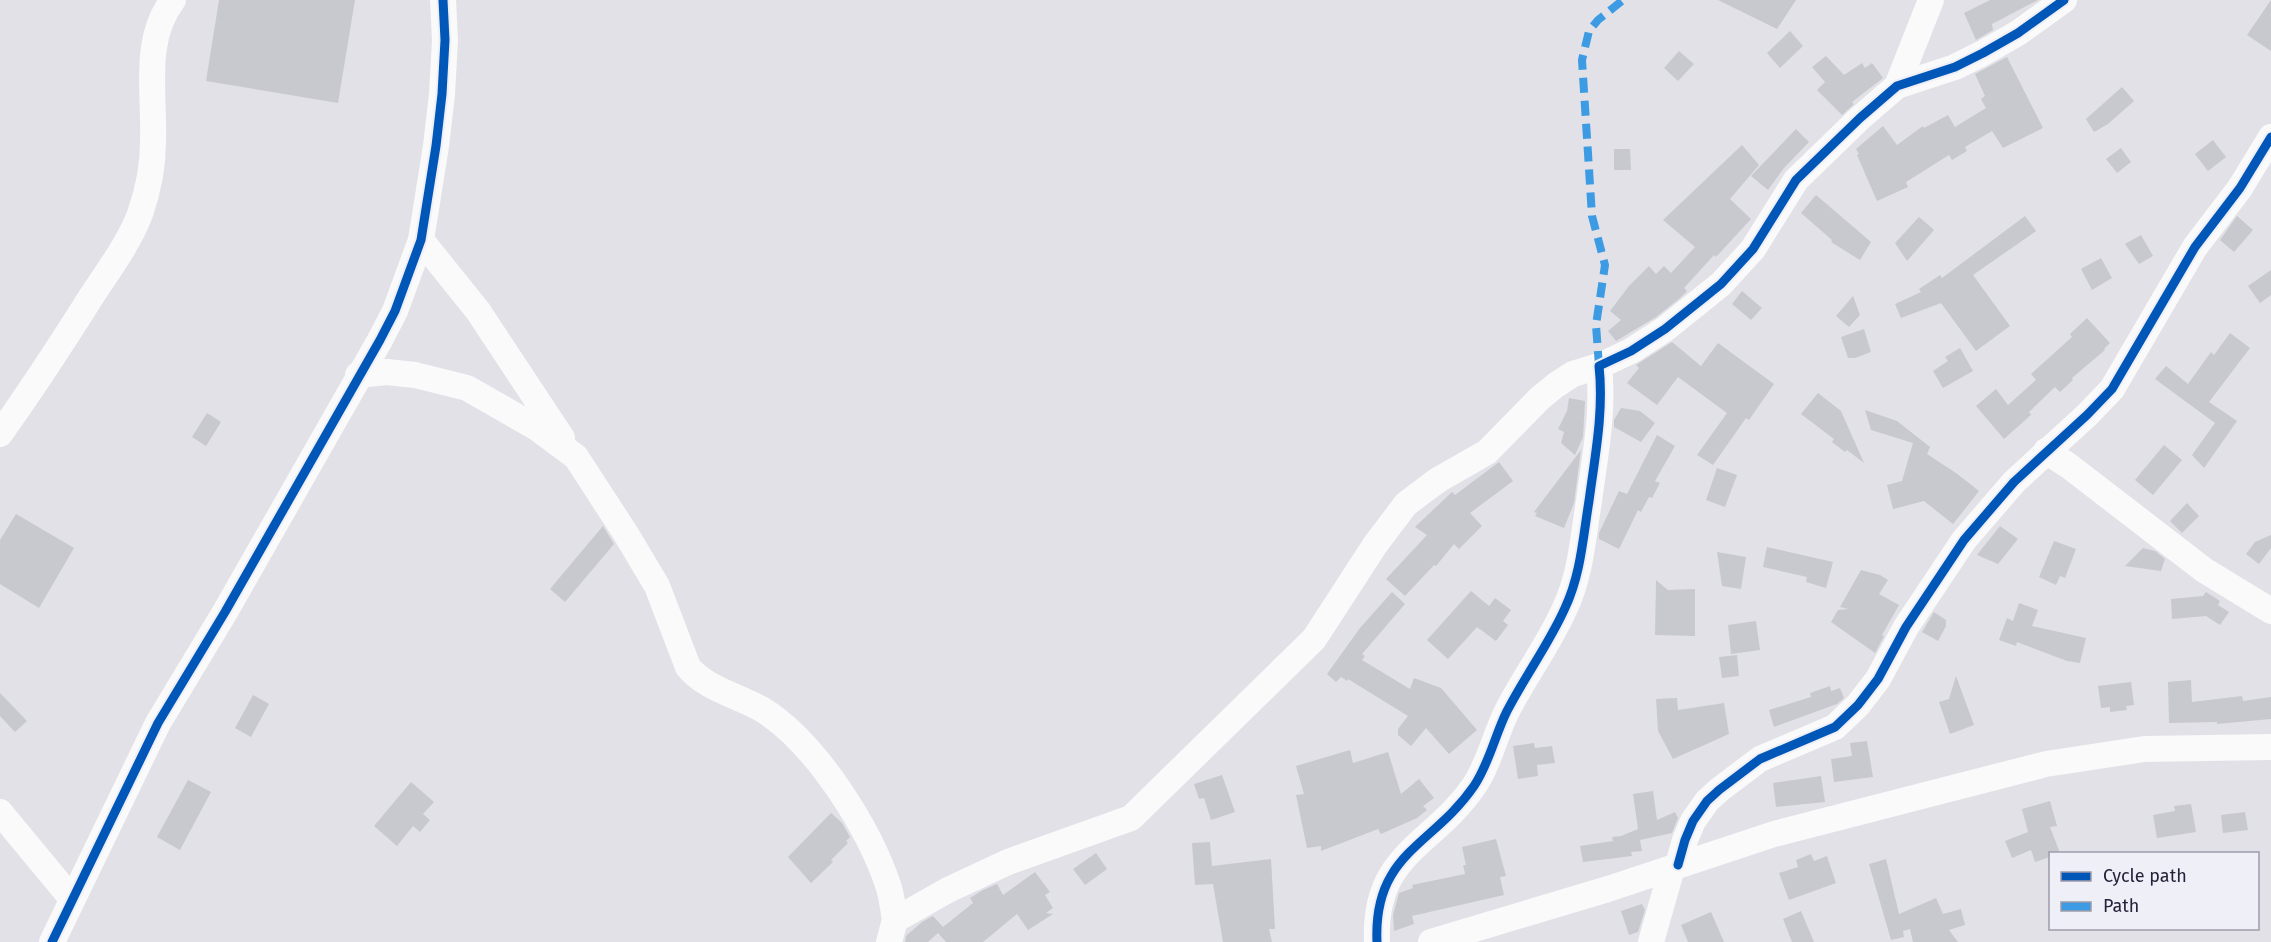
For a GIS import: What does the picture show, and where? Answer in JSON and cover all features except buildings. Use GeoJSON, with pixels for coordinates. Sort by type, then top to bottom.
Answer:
{"type":"FeatureCollection","features":[{"type":"Feature","properties":{"kind":"street"},"geometry":{"type":"LineString","coordinates":[[0,434],[102,281],[140,215],[151,168],[155,40],[164,14],[173,0]]}},
{"type":"Feature","properties":{"kind":"street"},"geometry":{"type":"LineString","coordinates":[[52,942],[158,723],[225,612],[380,340],[394,311],[421,240],[436,146],[445,40],[443,0]]}},
{"type":"Feature","properties":{"kind":"street"},"geometry":{"type":"LineString","coordinates":[[1897,86],[1931,0]]}},
{"type":"Feature","properties":{"kind":"street"},"geometry":{"type":"LineString","coordinates":[[892,931],[948,890],[1008,862],[1131,819],[1314,639],[1375,545],[1414,495],[1487,452],[1540,398],[1556,385],[1573,374],[1616,359],[1665,329],[1721,284],[1753,249],[1796,180],[1848,129],[1897,86],[1954,67],[1983,53],[2018,33],[2064,0]]}},
{"type":"Feature","properties":{"kind":"street"},"geometry":{"type":"LineString","coordinates":[[1651,942],[1685,840],[1693,821],[1707,801],[1760,759],[1835,727],[1858,705],[1878,679],[1906,627],[1951,557],[1996,502],[2112,389],[2194,247],[2240,188],[2271,137]]}},
{"type":"Feature","properties":{"kind":"street"},"geometry":{"type":"LineString","coordinates":[[421,240],[478,312],[626,534],[657,586],[688,667],[710,684],[777,720],[811,751],[833,782],[867,838],[879,863],[889,889],[892,931]]}},
{"type":"Feature","properties":{"kind":"street"},"geometry":{"type":"LineString","coordinates":[[1377,942],[1379,910],[1393,871],[1410,849],[1455,808],[1476,783],[1508,710],[1566,606],[1582,550],[1595,459],[1601,411],[1599,366]]}},
{"type":"Feature","properties":{"kind":"street"},"geometry":{"type":"LineString","coordinates":[[358,375],[387,372],[415,375],[467,388],[537,428],[576,458]]}},
{"type":"Feature","properties":{"kind":"street"},"geometry":{"type":"LineString","coordinates":[[2046,451],[2069,466],[2204,570],[2271,611]]}},
{"type":"Feature","properties":{"kind":"street"},"geometry":{"type":"LineString","coordinates":[[1431,942],[1675,867],[1773,834],[2046,764],[2145,749],[2271,747]]}},
{"type":"Feature","properties":{"kind":"street"},"geometry":{"type":"LineString","coordinates":[[0,812],[72,899]]}},
{"type":"Feature","properties":{"kind":"marked path"},"geometry":{"type":"LineString","coordinates":[[1599,366],[1596,325],[1605,265],[1592,216],[1582,60],[1589,31],[1598,20],[1623,0]]}},
{"type":"Feature","properties":{"kind":"cycle path"},"geometry":{"type":"LineString","coordinates":[[52,942],[158,723],[225,612],[395,311],[421,240],[436,146],[445,40],[443,0]]}},
{"type":"Feature","properties":{"kind":"cycle path"},"geometry":{"type":"LineString","coordinates":[[1377,942],[1378,912],[1385,889],[1395,869],[1458,806],[1474,786],[1484,768],[1507,711],[1565,608],[1575,582],[1581,555],[1596,450],[1600,417],[1599,366],[1631,351],[1665,329],[1721,284],[1753,249],[1796,180],[1897,86],[1955,67],[1983,53],[2018,33],[2064,0]]}},
{"type":"Feature","properties":{"kind":"cycle path"},"geometry":{"type":"LineString","coordinates":[[1678,865],[1693,821],[1707,801],[1719,790],[1760,759],[1835,727],[1858,705],[1878,679],[1906,627],[1964,540],[2014,482],[2112,389],[2195,247],[2240,188],[2271,137]]}}]}
